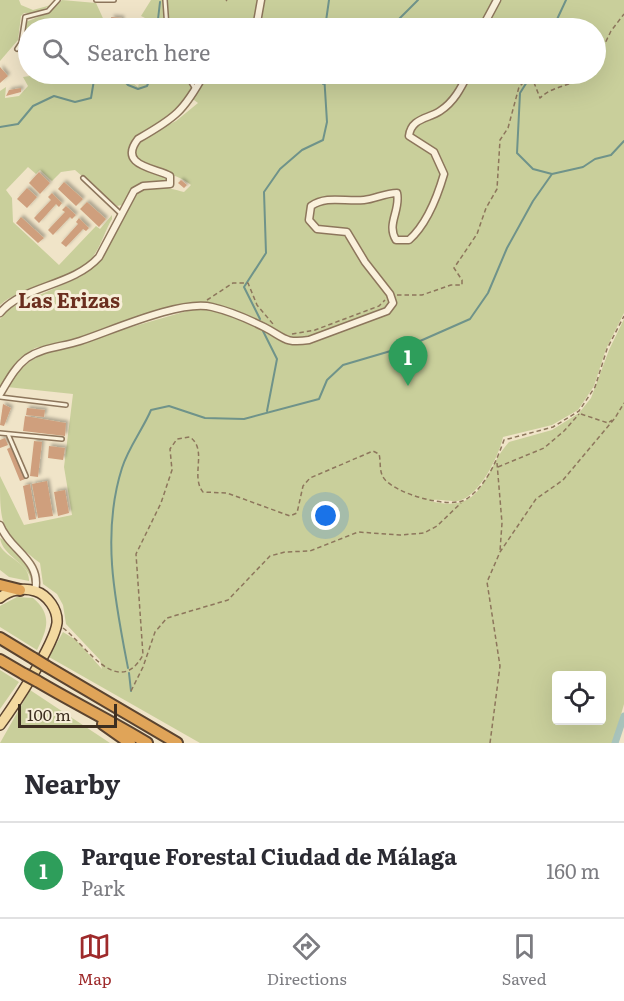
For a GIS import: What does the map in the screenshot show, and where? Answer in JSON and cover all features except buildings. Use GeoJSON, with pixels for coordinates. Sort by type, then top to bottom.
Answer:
{"type":"FeatureCollection","features":[{"type":"Feature","properties":{"kind":"highway"},"geometry":{"type":"LineString","coordinates":[[0,585],[20,590]]}},
{"type":"Feature","properties":{"kind":"highway"},"geometry":{"type":"LineString","coordinates":[[0,638],[177,743]]}},
{"type":"Feature","properties":{"kind":"highway"},"geometry":{"type":"LineString","coordinates":[[0,660],[71,701],[85,705],[147,743]]}},
{"type":"Feature","properties":{"kind":"highway"},"geometry":{"type":"LineString","coordinates":[[71,701],[81,711],[130,743]]}},
{"type":"Feature","properties":{"kind":"main road"},"geometry":{"type":"LineString","coordinates":[[0,598],[20,590],[35,591],[48,600],[55,609],[57,624],[52,638],[0,725]]}},
{"type":"Feature","properties":{"kind":"street"},"geometry":{"type":"LineString","coordinates":[[258,18],[261,0]]}},
{"type":"Feature","properties":{"kind":"street"},"geometry":{"type":"LineString","coordinates":[[487,18],[497,0]]}},
{"type":"Feature","properties":{"kind":"street"},"geometry":{"type":"LineString","coordinates":[[0,313],[8,304],[69,280],[91,266],[99,257],[134,191],[139,187],[170,184],[170,176],[145,168],[135,159],[133,145],[138,139],[180,111],[199,84]]}},
{"type":"Feature","properties":{"kind":"street"},"geometry":{"type":"LineString","coordinates":[[0,395],[20,365],[46,349],[77,342],[116,327],[192,306],[212,307],[265,327],[284,341],[297,342],[309,340],[387,311],[393,303],[390,294],[365,262],[347,232],[317,229],[309,220],[311,206],[320,200],[366,200],[387,193],[397,193],[400,204],[391,227],[392,234],[396,240],[409,240],[417,232],[436,198],[444,174],[434,152],[409,136],[410,128],[415,122],[440,111],[459,93],[463,84]]}},
{"type":"Feature","properties":{"kind":"street"},"geometry":{"type":"LineString","coordinates":[[1,529],[6,538],[29,560],[37,573],[35,591]]}},
{"type":"Feature","properties":{"kind":"lane"},"geometry":{"type":"LineString","coordinates":[[25,18],[48,11],[58,0]]}},
{"type":"Feature","properties":{"kind":"lane"},"geometry":{"type":"LineString","coordinates":[[96,0],[114,0]]}},
{"type":"Feature","properties":{"kind":"lane"},"geometry":{"type":"LineString","coordinates":[[165,0],[167,18]]}},
{"type":"Feature","properties":{"kind":"lane"},"geometry":{"type":"LineString","coordinates":[[192,84],[196,91]]}},
{"type":"Feature","properties":{"kind":"lane"},"geometry":{"type":"LineString","coordinates":[[83,178],[121,214]]}},
{"type":"Feature","properties":{"kind":"lane"},"geometry":{"type":"LineString","coordinates":[[0,395],[66,405]]}},
{"type":"Feature","properties":{"kind":"lane"},"geometry":{"type":"LineString","coordinates":[[0,433],[62,440]]}},
{"type":"Feature","properties":{"kind":"lane"},"geometry":{"type":"LineString","coordinates":[[8,434],[26,476]]}},
{"type":"Feature","properties":{"kind":"path"},"geometry":{"type":"LineString","coordinates":[[606,41],[624,14]]}},
{"type":"Feature","properties":{"kind":"path"},"geometry":{"type":"LineString","coordinates":[[498,467],[544,448],[579,413],[596,387],[607,350],[624,316]]}},
{"type":"Feature","properties":{"kind":"path"},"geometry":{"type":"LineString","coordinates":[[490,743],[500,666],[487,582],[500,552],[536,499],[563,480],[615,418],[624,403]]}},
{"type":"Feature","properties":{"kind":"path"},"geometry":{"type":"LineString","coordinates":[[131,691],[143,667],[155,632],[167,618],[228,600],[270,556],[285,552],[310,551],[358,532],[400,535],[424,533],[437,526],[484,481],[496,462],[504,440],[553,427],[579,413],[586,413],[608,423],[615,418]]}},
{"type":"Feature","properties":{"kind":"path"},"geometry":{"type":"LineString","coordinates":[[57,624],[110,670],[129,671],[137,666],[143,655],[136,554],[161,503],[172,470],[170,449],[177,439],[190,437],[195,441],[198,448],[198,477],[203,492],[227,492],[290,516],[297,513],[303,486],[310,478],[373,451],[379,454],[381,474],[392,485],[430,501],[461,502]]}},
{"type":"Feature","properties":{"kind":"path"},"geometry":{"type":"LineString","coordinates":[[496,462],[502,523],[500,552]]}},
{"type":"Feature","properties":{"kind":"path"},"geometry":{"type":"LineString","coordinates":[[137,666],[143,667]]}},
{"type":"Feature","properties":{"kind":"green space"},"geometry":{"type":"Polygon","coordinates":[[[0,0],[19,0],[21,5],[33,10],[51,5],[37,13],[24,13],[18,18],[18,40],[0,61],[0,0]]]}},
{"type":"Feature","properties":{"kind":"green space"},"geometry":{"type":"Polygon","coordinates":[[[62,0],[96,3],[103,18],[36,18],[50,12],[62,0]]]}},
{"type":"Feature","properties":{"kind":"green space"},"geometry":{"type":"Polygon","coordinates":[[[151,0],[624,0],[624,313],[606,349],[594,386],[578,410],[552,425],[503,437],[487,475],[466,498],[458,501],[430,501],[448,504],[462,502],[480,488],[509,442],[552,430],[579,413],[591,398],[609,350],[624,319],[624,704],[613,743],[200,743],[49,657],[63,632],[76,640],[102,669],[100,660],[66,624],[63,605],[57,594],[43,584],[40,563],[17,543],[5,527],[2,517],[0,476],[24,525],[72,515],[64,467],[73,394],[7,387],[28,364],[55,349],[194,309],[213,310],[234,318],[237,313],[210,304],[153,313],[76,339],[35,348],[20,358],[0,387],[0,319],[8,309],[80,277],[98,263],[135,194],[154,187],[184,192],[191,185],[144,163],[134,151],[141,139],[176,121],[198,103],[190,97],[169,118],[144,132],[133,142],[130,155],[145,170],[168,179],[166,182],[142,183],[122,205],[117,206],[75,170],[61,172],[52,181],[40,170],[36,174],[28,167],[6,190],[12,198],[13,222],[59,265],[96,226],[100,229],[112,215],[112,219],[96,252],[89,261],[68,274],[9,298],[0,305],[0,91],[6,87],[5,98],[19,96],[28,86],[27,84],[134,84],[138,87],[139,84],[606,84],[606,18],[145,18],[141,16],[151,0]]]}},
{"type":"Feature","properties":{"kind":"green space"},"geometry":{"type":"Polygon","coordinates":[[[0,538],[12,545],[27,562],[32,582],[26,569],[6,550],[0,538]]]}},
{"type":"Feature","properties":{"kind":"green space"},"geometry":{"type":"Polygon","coordinates":[[[0,546],[26,570],[29,581],[9,577],[0,570],[0,546]]]}},
{"type":"Feature","properties":{"kind":"green space"},"geometry":{"type":"Polygon","coordinates":[[[17,597],[33,598],[46,617],[45,629],[37,650],[0,627],[0,606],[17,597]]]}},
{"type":"Feature","properties":{"kind":"green space"},"geometry":{"type":"Polygon","coordinates":[[[0,670],[19,682],[0,709],[0,670]]]}},
{"type":"Feature","properties":{"kind":"green space"},"geometry":{"type":"Polygon","coordinates":[[[30,690],[110,743],[0,743],[30,690]]]}},
{"type":"Feature","properties":{"kind":"waterway"},"geometry":{"type":"LineString","coordinates":[[326,18],[329,0]]}},
{"type":"Feature","properties":{"kind":"waterway"},"geometry":{"type":"LineString","coordinates":[[400,18],[418,0]]}},
{"type":"Feature","properties":{"kind":"waterway"},"geometry":{"type":"LineString","coordinates":[[558,18],[566,0]]}},
{"type":"Feature","properties":{"kind":"waterway"},"geometry":{"type":"LineString","coordinates":[[158,18],[160,2]]}},
{"type":"Feature","properties":{"kind":"waterway"},"geometry":{"type":"LineString","coordinates":[[0,127],[18,124],[33,106],[54,96],[75,102],[91,98],[93,84]]}},
{"type":"Feature","properties":{"kind":"waterway"},"geometry":{"type":"LineString","coordinates":[[127,84],[138,89],[148,84]]}},
{"type":"Feature","properties":{"kind":"waterway"},"geometry":{"type":"LineString","coordinates":[[260,319],[244,287],[266,253],[264,192],[280,169],[302,150],[323,140],[327,122],[325,84]]}},
{"type":"Feature","properties":{"kind":"waterway"},"geometry":{"type":"LineString","coordinates":[[526,84],[520,93],[517,153],[533,169],[552,174]]}},
{"type":"Feature","properties":{"kind":"waterway"},"geometry":{"type":"LineString","coordinates":[[128,668],[112,568],[112,518],[122,468],[151,410],[169,406],[205,418],[244,419],[319,399],[327,380],[343,365],[411,345],[470,319],[488,293],[507,248],[533,201],[552,174],[583,167],[595,159],[611,155],[624,141]]}},
{"type":"Feature","properties":{"kind":"waterway"},"geometry":{"type":"LineString","coordinates":[[263,331],[277,359],[267,411]]}},
{"type":"Feature","properties":{"kind":"waterway"},"geometry":{"type":"LineString","coordinates":[[129,673],[131,691]]}},
{"type":"Feature","properties":{"kind":"waterway"},"geometry":{"type":"LineString","coordinates":[[615,743],[624,716]]}},
{"type":"Feature","properties":{"kind":"place","name":"Parque Forestal Ciudad de Málaga"},"geometry":{"type":"Point","coordinates":[408,386]}},
{"type":"Feature","properties":{"kind":"district","name":"Las Erizas"},"geometry":{"type":"Point","coordinates":[69,299]}}]}
